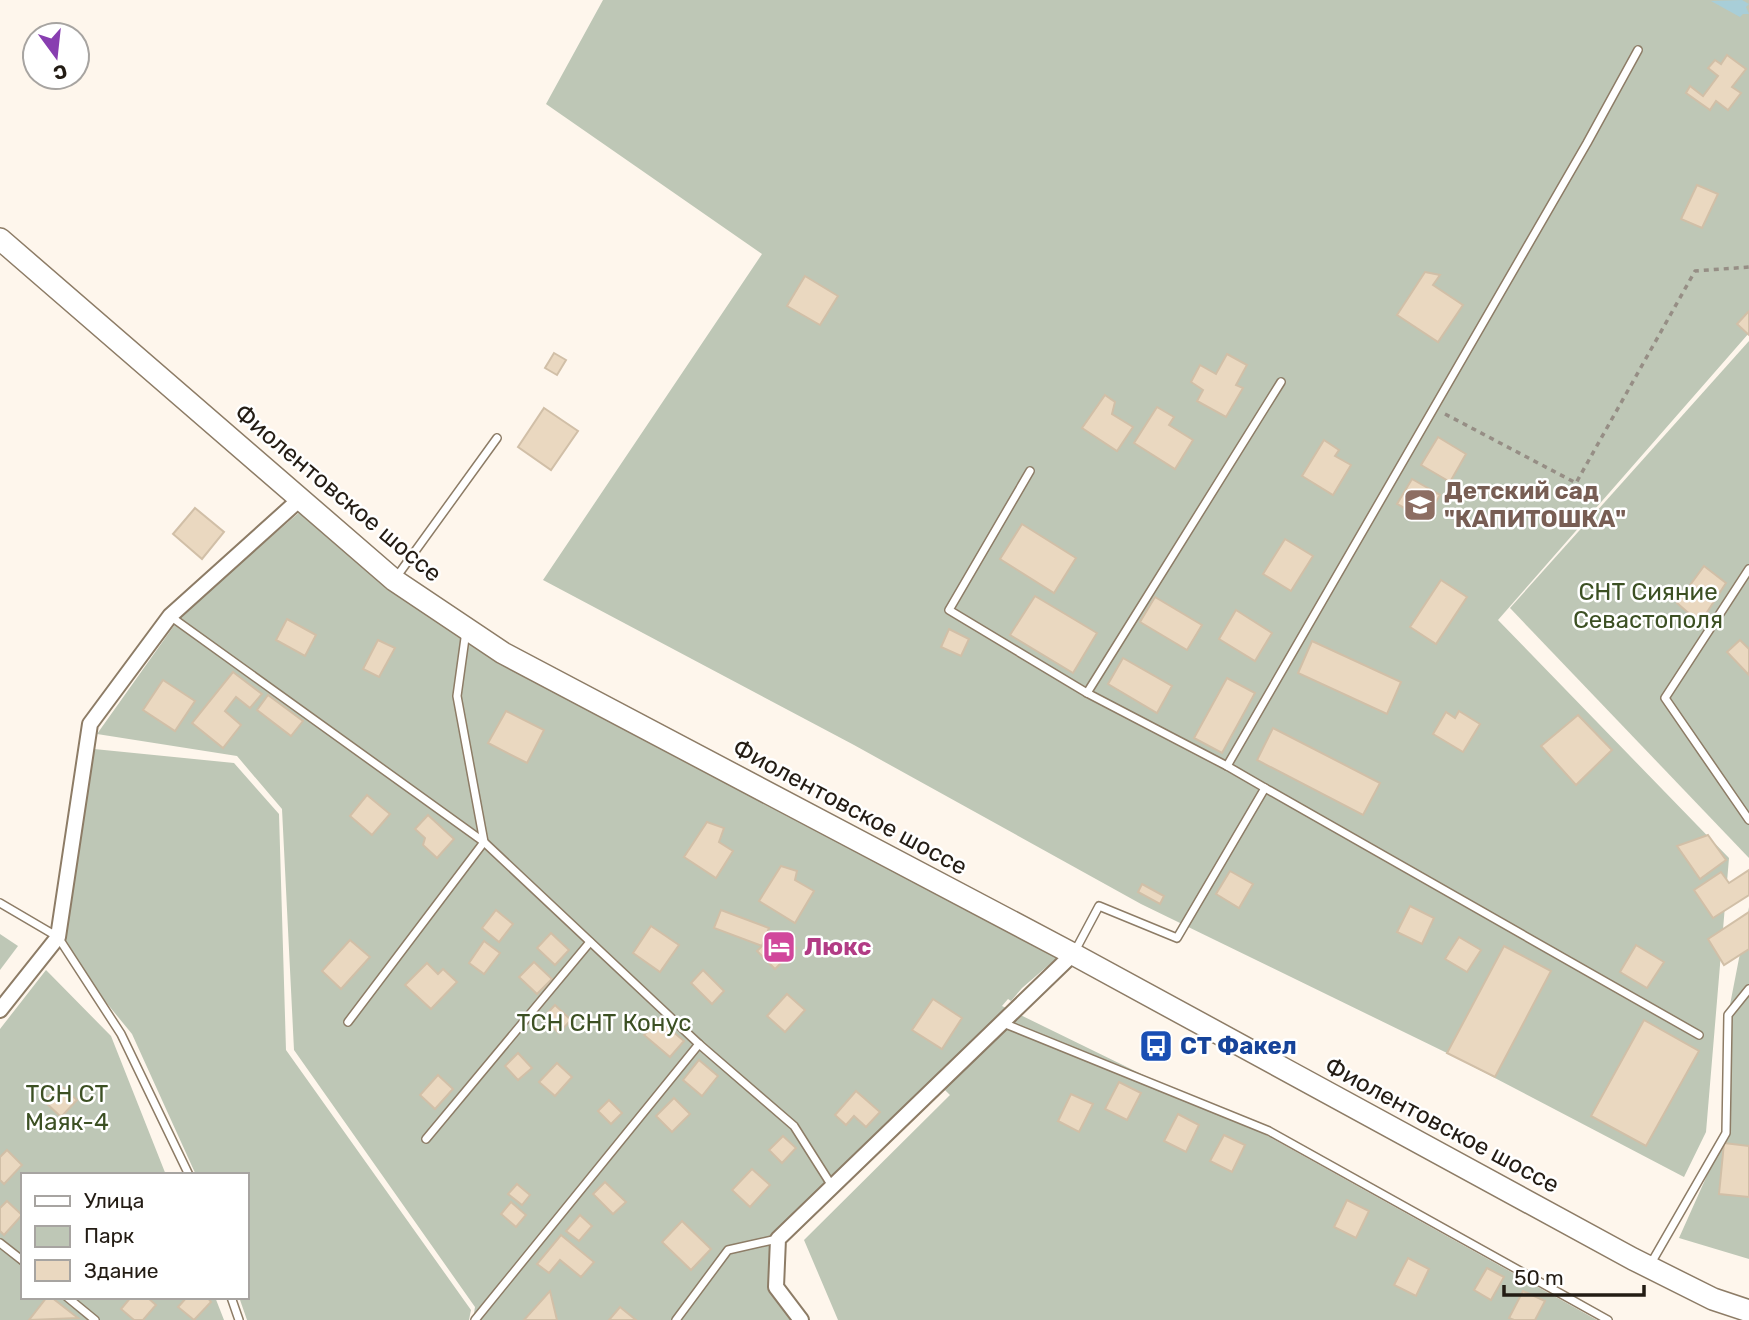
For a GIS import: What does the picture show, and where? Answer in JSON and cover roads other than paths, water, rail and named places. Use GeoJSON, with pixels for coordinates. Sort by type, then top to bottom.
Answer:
{"type":"FeatureCollection","features":[{"type":"Feature","properties":{"kind":"main road","name":"Фиолентовское шоссе"},"geometry":{"type":"LineString","coordinates":[[0,239],[394,580],[503,653],[1073,954],[1649,1267],[1713,1298],[1749,1311]]}},
{"type":"Feature","properties":{"kind":"street"},"geometry":{"type":"LineString","coordinates":[[0,1010],[58,937],[90,724],[170,616],[300,499]]}},
{"type":"Feature","properties":{"kind":"street"},"geometry":{"type":"LineString","coordinates":[[801,1320],[776,1287],[778,1239],[1073,954]]}},
{"type":"Feature","properties":{"kind":"lane"},"geometry":{"type":"LineString","coordinates":[[1227,766],[1581,155],[1637,50]]}},
{"type":"Feature","properties":{"kind":"lane"},"geometry":{"type":"LineString","coordinates":[[1087,693],[1280,382]]}},
{"type":"Feature","properties":{"kind":"lane"},"geometry":{"type":"LineString","coordinates":[[394,580],[497,438]]}},
{"type":"Feature","properties":{"kind":"lane"},"geometry":{"type":"LineString","coordinates":[[1030,471],[949,610],[1087,693],[1227,766],[1699,1035]]}},
{"type":"Feature","properties":{"kind":"lane"},"geometry":{"type":"LineString","coordinates":[[1749,569],[1665,698],[1749,820]]}},
{"type":"Feature","properties":{"kind":"lane"},"geometry":{"type":"LineString","coordinates":[[170,616],[484,842],[699,1044],[794,1126],[832,1186]]}},
{"type":"Feature","properties":{"kind":"lane"},"geometry":{"type":"LineString","coordinates":[[348,1022],[484,842],[457,696],[466,629]]}},
{"type":"Feature","properties":{"kind":"lane"},"geometry":{"type":"LineString","coordinates":[[1073,954],[1098,906],[1177,938],[1265,788]]}},
{"type":"Feature","properties":{"kind":"lane"},"geometry":{"type":"LineString","coordinates":[[0,903],[58,937],[121,1034],[188,1173]]}},
{"type":"Feature","properties":{"kind":"lane"},"geometry":{"type":"LineString","coordinates":[[426,1139],[590,942]]}},
{"type":"Feature","properties":{"kind":"lane"},"geometry":{"type":"LineString","coordinates":[[1649,1267],[1726,1133],[1728,1015],[1749,989]]}},
{"type":"Feature","properties":{"kind":"lane"},"geometry":{"type":"LineString","coordinates":[[1003,1023],[1269,1131],[1608,1320]]}},
{"type":"Feature","properties":{"kind":"lane"},"geometry":{"type":"LineString","coordinates":[[475,1320],[699,1044]]}},
{"type":"Feature","properties":{"kind":"lane"},"geometry":{"type":"LineString","coordinates":[[676,1320],[728,1250],[778,1239]]}},
{"type":"Feature","properties":{"kind":"lane"},"geometry":{"type":"LineString","coordinates":[[0,1243],[21,1259]]}},
{"type":"Feature","properties":{"kind":"lane"},"geometry":{"type":"LineString","coordinates":[[69,1299],[95,1320]]}},
{"type":"Feature","properties":{"kind":"lane"},"geometry":{"type":"LineString","coordinates":[[233,1299],[239,1320]]}},
{"type":"Feature","properties":{"kind":"water"},"geometry":{"type":"Polygon","coordinates":[[[1742,0],[1749,4],[1746,7],[1749,14],[1740,17],[1711,1],[1742,0]]]}},
{"type":"Feature","properties":{"kind":"place","name":"Детский сад \"КАПИТОШКА\""},"geometry":{"type":"Point","coordinates":[1420,505]}},
{"type":"Feature","properties":{"kind":"place","name":"Люкс"},"geometry":{"type":"Point","coordinates":[779,947]}},
{"type":"Feature","properties":{"kind":"place","name":"СТ Факел"},"geometry":{"type":"Point","coordinates":[1156,1046]}},
{"type":"Feature","properties":{"kind":"park label","name":"СНТ Сияние Севастополя"},"geometry":{"type":"Point","coordinates":[1648,606]}},
{"type":"Feature","properties":{"kind":"park label","name":"ТСН СНТ Конус"},"geometry":{"type":"Point","coordinates":[604,1023]}},
{"type":"Feature","properties":{"kind":"park label","name":"ТСН СТ Маяк-4"},"geometry":{"type":"Point","coordinates":[67,1108]}}]}
